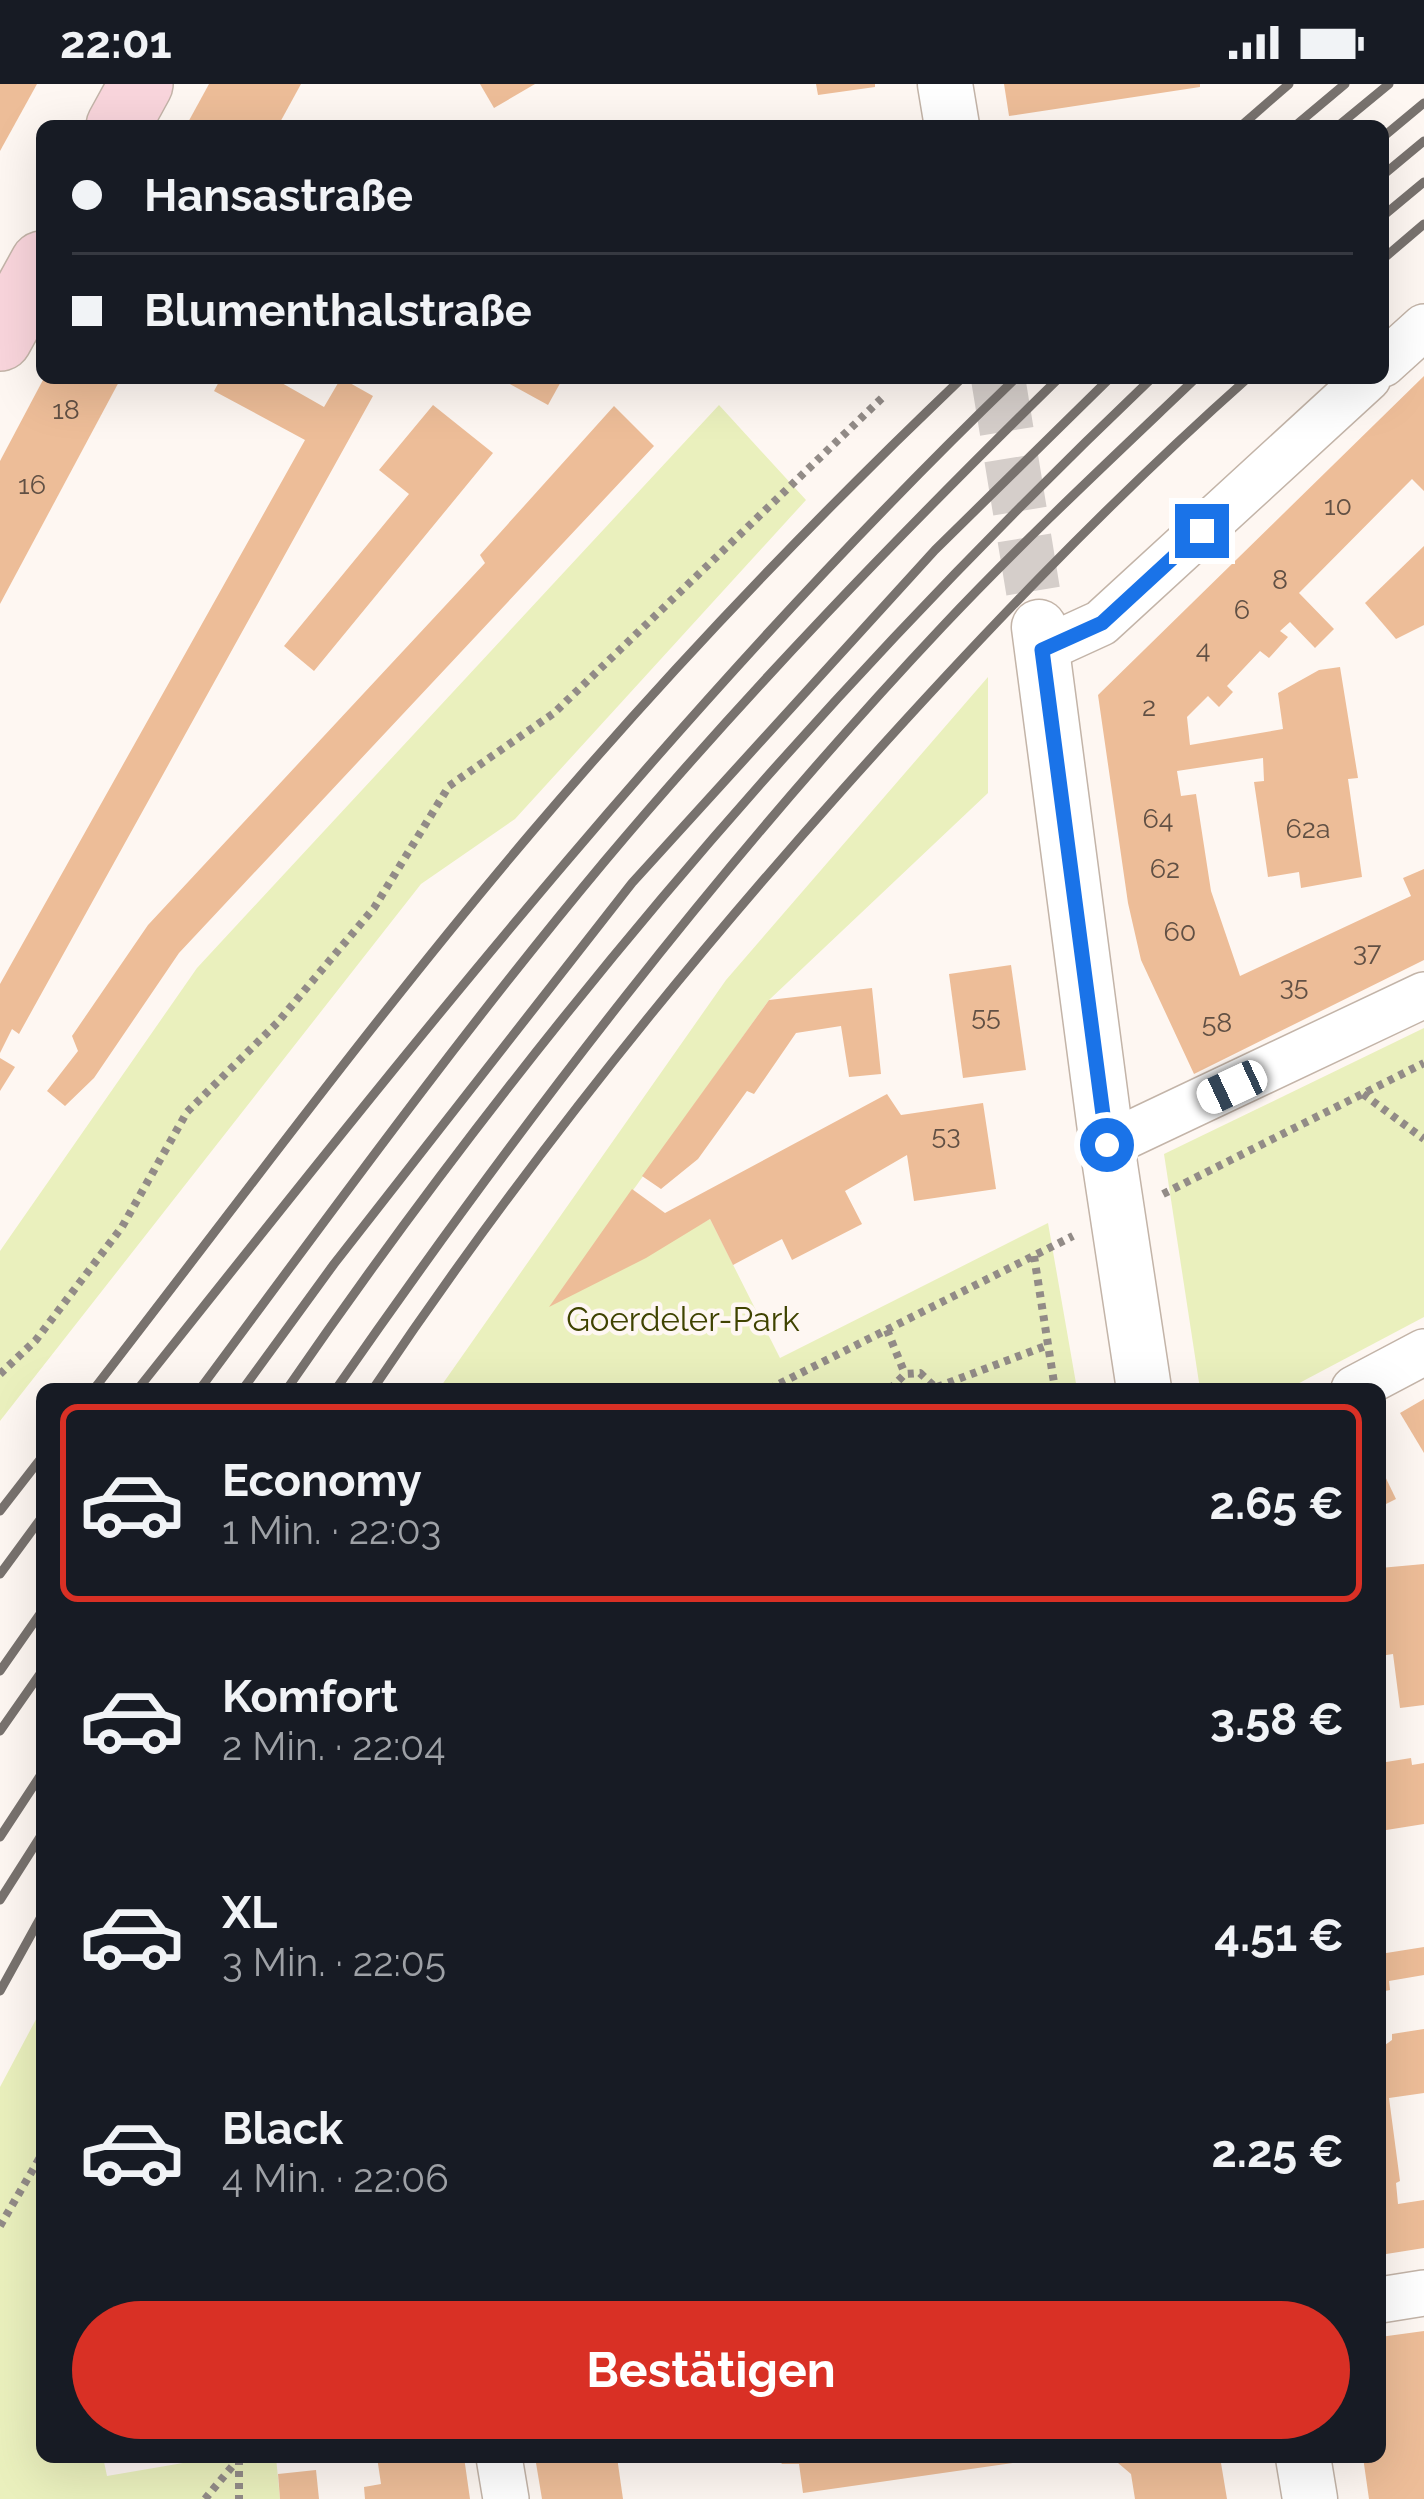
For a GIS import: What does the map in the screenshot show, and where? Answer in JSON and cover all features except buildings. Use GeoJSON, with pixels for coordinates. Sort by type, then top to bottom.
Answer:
{"type":"FeatureCollection","features":[{"type":"Feature","properties":{"kind":"main road"},"geometry":{"type":"LineString","coordinates":[[121,120],[141,84]]}},
{"type":"Feature","properties":{"kind":"main road"},"geometry":{"type":"LineString","coordinates":[[0,339],[36,274]]}},
{"type":"Feature","properties":{"kind":"street"},"geometry":{"type":"LineString","coordinates":[[945,84],[951,120]]}},
{"type":"Feature","properties":{"kind":"street"},"geometry":{"type":"LineString","coordinates":[[1389,359],[1424,327]]}},
{"type":"Feature","properties":{"kind":"street"},"geometry":{"type":"LineString","coordinates":[[1143,1383],[1116,1216],[1041,639],[1102,623],[1361,384]]}},
{"type":"Feature","properties":{"kind":"street"},"geometry":{"type":"LineString","coordinates":[[1107,1145],[1424,995]]}},
{"type":"Feature","properties":{"kind":"street"},"geometry":{"type":"LineString","coordinates":[[1365,1383],[1424,1352]]}},
{"type":"Feature","properties":{"kind":"street"},"geometry":{"type":"LineString","coordinates":[[1386,2299],[1424,2293]]}},
{"type":"Feature","properties":{"kind":"street"},"geometry":{"type":"LineString","coordinates":[[500,2463],[506,2499]]}},
{"type":"Feature","properties":{"kind":"street"},"geometry":{"type":"LineString","coordinates":[[1304,2463],[1310,2499]]}},
{"type":"Feature","properties":{"kind":"path"},"geometry":{"type":"LineString","coordinates":[[0,1374],[36,1340],[122,1227],[187,1112],[277,1023],[374,908],[448,787],[554,712],[882,398]]}},
{"type":"Feature","properties":{"kind":"path"},"geometry":{"type":"LineString","coordinates":[[781,1383],[1424,1063]]}},
{"type":"Feature","properties":{"kind":"path"},"geometry":{"type":"LineString","coordinates":[[1363,1094],[1424,1139]]}},
{"type":"Feature","properties":{"kind":"path"},"geometry":{"type":"LineString","coordinates":[[1034,1256],[1054,1383]]}},
{"type":"Feature","properties":{"kind":"path"},"geometry":{"type":"LineString","coordinates":[[886,1330],[904,1374]]}},
{"type":"Feature","properties":{"kind":"path"},"geometry":{"type":"LineString","coordinates":[[950,1383],[1048,1345]]}},
{"type":"Feature","properties":{"kind":"path"},"geometry":{"type":"LineString","coordinates":[[896,1383],[904,1374],[920,1373],[931,1383]]}},
{"type":"Feature","properties":{"kind":"path"},"geometry":{"type":"LineString","coordinates":[[0,2226],[36,2164]]}},
{"type":"Feature","properties":{"kind":"path"},"geometry":{"type":"LineString","coordinates":[[205,2499],[235,2463]]}},
{"type":"Feature","properties":{"kind":"path"},"geometry":{"type":"LineString","coordinates":[[239,2499],[240,2463]]}},
{"type":"Feature","properties":{"kind":"green space"},"geometry":{"type":"Polygon","coordinates":[[[719,405],[806,500],[515,819],[421,884],[0,1421],[0,1251],[197,968],[719,405]]]}},
{"type":"Feature","properties":{"kind":"green space","name":"Goerdeler-Park"},"geometry":{"type":"Polygon","coordinates":[[[988,677],[988,793],[769,1000],[551,1305],[710,1219],[780,1358],[1048,1223],[1076,1383],[443,1383],[726,980],[988,677]]]}},
{"type":"Feature","properties":{"kind":"green space"},"geometry":{"type":"Polygon","coordinates":[[[1424,1028],[1424,1317],[1299,1383],[1199,1383],[1164,1154],[1424,1028]]]}},
{"type":"Feature","properties":{"kind":"green space"},"geometry":{"type":"Polygon","coordinates":[[[36,2019],[36,2463],[104,2463],[107,2476],[183,2463],[277,2463],[280,2499],[0,2499],[0,2087],[36,2019]]]}},
{"type":"Feature","properties":{"kind":"tunnel"},"geometry":{"type":"LineString","coordinates":[[999,384],[1039,627]]}},
{"type":"Feature","properties":{"kind":"railway"},"geometry":{"type":"LineString","coordinates":[[1248,120],[1289,84]]}},
{"type":"Feature","properties":{"kind":"railway"},"geometry":{"type":"LineString","coordinates":[[1302,120],[1345,84]]}},
{"type":"Feature","properties":{"kind":"railway"},"geometry":{"type":"LineString","coordinates":[[1345,120],[1389,84]]}},
{"type":"Feature","properties":{"kind":"railway"},"geometry":{"type":"LineString","coordinates":[[1389,132],[1424,103]]}},
{"type":"Feature","properties":{"kind":"railway"},"geometry":{"type":"LineString","coordinates":[[1389,170],[1424,141]]}},
{"type":"Feature","properties":{"kind":"railway"},"geometry":{"type":"LineString","coordinates":[[1389,211],[1424,182]]}},
{"type":"Feature","properties":{"kind":"railway"},"geometry":{"type":"LineString","coordinates":[[1389,254],[1424,224]]}},
{"type":"Feature","properties":{"kind":"railway"},"geometry":{"type":"LineString","coordinates":[[99,1383],[364,1039],[531,833],[740,600],[956,384]]}},
{"type":"Feature","properties":{"kind":"railway"},"geometry":{"type":"LineString","coordinates":[[143,1383],[453,997],[670,742],[897,496],[1010,384]]}},
{"type":"Feature","properties":{"kind":"railway"},"geometry":{"type":"LineString","coordinates":[[204,1383],[449,1057],[604,862],[826,615],[1053,384]]}},
{"type":"Feature","properties":{"kind":"railway"},"geometry":{"type":"LineString","coordinates":[[247,1383],[334,1264],[632,883],[935,550],[1104,384]]}},
{"type":"Feature","properties":{"kind":"railway"},"geometry":{"type":"LineString","coordinates":[[291,1383],[483,1120],[694,861],[917,614],[1146,384]]}},
{"type":"Feature","properties":{"kind":"railway"},"geometry":{"type":"LineString","coordinates":[[340,1383],[551,1093],[780,808],[973,595],[1190,384]]}},
{"type":"Feature","properties":{"kind":"railway"},"geometry":{"type":"LineString","coordinates":[[377,1383],[540,1155],[782,859],[1041,577],[1242,384]]}},
{"type":"Feature","properties":{"kind":"railway"},"geometry":{"type":"LineString","coordinates":[[0,1511],[36,1465]]}},
{"type":"Feature","properties":{"kind":"railway"},"geometry":{"type":"LineString","coordinates":[[0,1574],[36,1525]]}},
{"type":"Feature","properties":{"kind":"railway"},"geometry":{"type":"LineString","coordinates":[[0,1671],[36,1620]]}},
{"type":"Feature","properties":{"kind":"railway"},"geometry":{"type":"LineString","coordinates":[[0,1731],[36,1680]]}},
{"type":"Feature","properties":{"kind":"railway"},"geometry":{"type":"LineString","coordinates":[[0,1837],[36,1782]]}},
{"type":"Feature","properties":{"kind":"railway"},"geometry":{"type":"LineString","coordinates":[[0,1900],[36,1843]]}},
{"type":"Feature","properties":{"kind":"railway"},"geometry":{"type":"LineString","coordinates":[[0,1991],[36,1926]]}},
{"type":"Feature","properties":{"kind":"route"},"geometry":{"type":"LineString","coordinates":[[1107,1145],[1042,650],[1102,623],[1202,531]]}}]}
